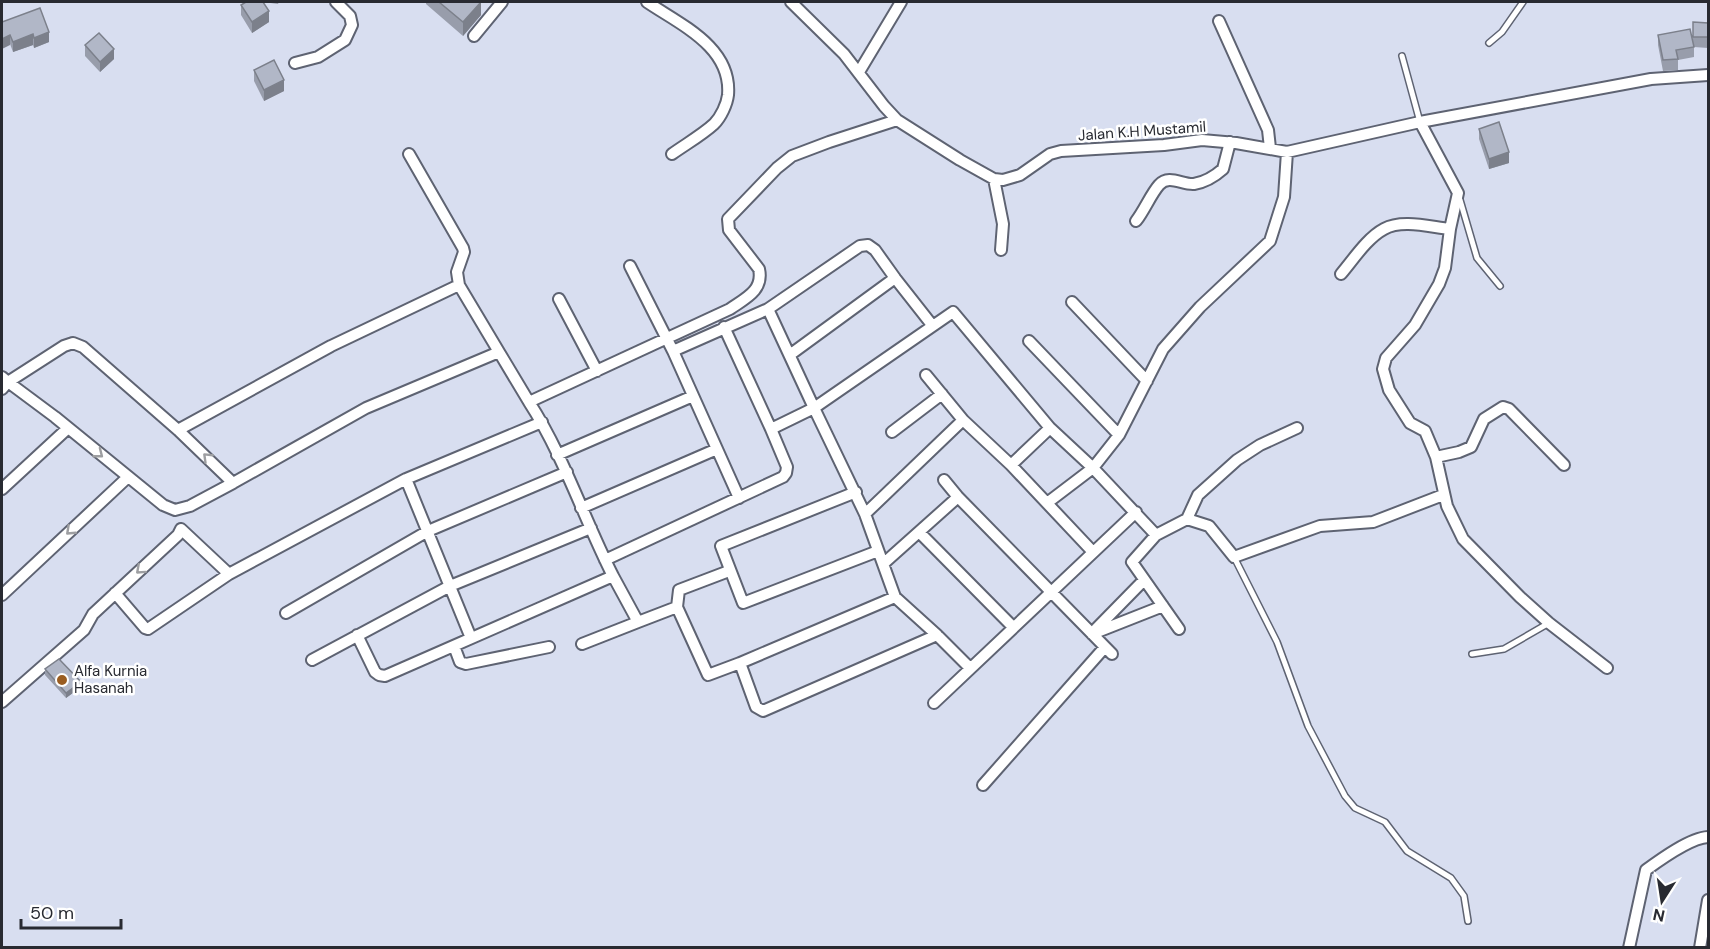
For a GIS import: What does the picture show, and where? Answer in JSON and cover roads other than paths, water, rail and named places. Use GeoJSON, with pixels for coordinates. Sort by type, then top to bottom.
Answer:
{"type":"FeatureCollection","features":[{"type":"Feature","properties":{"kind":"street"},"geometry":{"type":"LineString","coordinates":[[295,63],[318,57],[345,40],[352,25],[350,16],[336,2]]}},
{"type":"Feature","properties":{"kind":"street"},"geometry":{"type":"LineString","coordinates":[[474,36],[501,2]]}},
{"type":"Feature","properties":{"kind":"street"},"geometry":{"type":"LineString","coordinates":[[648,2],[708,44],[723,63],[729,85],[728,103],[716,123],[672,154]]}},
{"type":"Feature","properties":{"kind":"street"},"geometry":{"type":"LineString","coordinates":[[791,2],[823,31],[897,120],[994,179],[1003,224],[1001,250]]}},
{"type":"Feature","properties":{"kind":"street"},"geometry":{"type":"LineString","coordinates":[[859,72],[901,2]]}},
{"type":"Feature","properties":{"kind":"street"},"geometry":{"type":"LineString","coordinates":[[1219,21],[1268,130],[1270,148]]}},
{"type":"Feature","properties":{"kind":"street","name":"Jalan K.H Mustamil"},"geometry":{"type":"LineString","coordinates":[[994,179],[1010,179],[1020,175],[1050,154],[1061,151],[1164,145],[1202,140],[1230,142],[1287,152],[1420,122],[1651,79],[1708,75]]}},
{"type":"Feature","properties":{"kind":"street"},"geometry":{"type":"LineString","coordinates":[[529,402],[730,309],[755,292],[759,282],[759,270],[729,230],[728,219],[777,168],[792,156],[897,120]]}},
{"type":"Feature","properties":{"kind":"street"},"geometry":{"type":"LineString","coordinates":[[1420,122],[1458,193],[1450,229],[1448,252],[1439,284],[1415,325],[1386,358],[1383,369],[1384,379],[1410,423],[1425,431],[1436,458],[1443,495],[1463,539],[1549,623],[1607,668]]}},
{"type":"Feature","properties":{"kind":"street"},"geometry":{"type":"LineString","coordinates":[[1136,221],[1146,209],[1159,185],[1167,180],[1190,184],[1202,183],[1223,170],[1230,142]]}},
{"type":"Feature","properties":{"kind":"street"},"geometry":{"type":"LineString","coordinates":[[1047,503],[1093,468],[1119,435],[1163,349],[1200,307],[1270,241],[1284,197],[1287,152]]}},
{"type":"Feature","properties":{"kind":"street"},"geometry":{"type":"LineString","coordinates":[[409,154],[463,248],[463,257],[457,272],[459,285],[542,422],[567,472],[605,560],[638,622]]}},
{"type":"Feature","properties":{"kind":"street"},"geometry":{"type":"LineString","coordinates":[[1341,274],[1384,229],[1411,224],[1450,229]]}},
{"type":"Feature","properties":{"kind":"street"},"geometry":{"type":"LineString","coordinates":[[673,351],[768,309],[860,246],[868,245],[875,249],[932,325]]}},
{"type":"Feature","properties":{"kind":"street"},"geometry":{"type":"LineString","coordinates":[[630,266],[673,351],[739,498]]}},
{"type":"Feature","properties":{"kind":"street"},"geometry":{"type":"LineString","coordinates":[[791,354],[895,278]]}},
{"type":"Feature","properties":{"kind":"street"},"geometry":{"type":"LineString","coordinates":[[178,430],[331,346],[459,285]]}},
{"type":"Feature","properties":{"kind":"street"},"geometry":{"type":"LineString","coordinates":[[559,299],[597,371]]}},
{"type":"Feature","properties":{"kind":"street"},"geometry":{"type":"LineString","coordinates":[[1072,302],[1147,381]]}},
{"type":"Feature","properties":{"kind":"street"},"geometry":{"type":"LineString","coordinates":[[768,309],[856,492],[895,597],[970,668]]}},
{"type":"Feature","properties":{"kind":"street"},"geometry":{"type":"LineString","coordinates":[[771,429],[814,408],[953,312],[1050,428],[1093,468],[1156,534]]}},
{"type":"Feature","properties":{"kind":"street"},"geometry":{"type":"LineString","coordinates":[[605,560],[783,477],[786,473],[787,467],[771,429],[724,327]]}},
{"type":"Feature","properties":{"kind":"street"},"geometry":{"type":"LineString","coordinates":[[1029,341],[1119,435]]}},
{"type":"Feature","properties":{"kind":"street"},"geometry":{"type":"LineString","coordinates":[[233,483],[178,430],[83,347],[73,343],[64,346],[4,383],[54,417],[163,505],[176,510],[190,506],[233,483],[366,408],[499,352]]}},
{"type":"Feature","properties":{"kind":"street"},"geometry":{"type":"LineString","coordinates":[[926,375],[963,420],[1011,465],[1094,552]]}},
{"type":"Feature","properties":{"kind":"street"},"geometry":{"type":"LineString","coordinates":[[892,432],[942,394]]}},
{"type":"Feature","properties":{"kind":"street"},"geometry":{"type":"LineString","coordinates":[[557,455],[693,396]]}},
{"type":"Feature","properties":{"kind":"street"},"geometry":{"type":"LineString","coordinates":[[1436,458],[1471,447],[1480,424],[1503,407],[1509,409],[1564,465]]}},
{"type":"Feature","properties":{"kind":"street"},"geometry":{"type":"LineString","coordinates":[[865,514],[963,420]]}},
{"type":"Feature","properties":{"kind":"street"},"geometry":{"type":"LineString","coordinates":[[115,593],[144,628],[152,628],[229,574],[406,479],[542,422]]}},
{"type":"Feature","properties":{"kind":"street"},"geometry":{"type":"LineString","coordinates":[[1011,465],[1050,428]]}},
{"type":"Feature","properties":{"kind":"street"},"geometry":{"type":"LineString","coordinates":[[1179,629],[1132,562],[1156,534],[1187,519],[1198,495],[1237,460],[1260,445],[1297,428]]}},
{"type":"Feature","properties":{"kind":"street"},"geometry":{"type":"LineString","coordinates":[[2,489],[67,429]]}},
{"type":"Feature","properties":{"kind":"street"},"geometry":{"type":"LineString","coordinates":[[581,508],[717,449]]}},
{"type":"Feature","properties":{"kind":"street"},"geometry":{"type":"LineString","coordinates":[[286,613],[428,531],[567,472]]}},
{"type":"Feature","properties":{"kind":"street"},"geometry":{"type":"LineString","coordinates":[[2,595],[128,477]]}},
{"type":"Feature","properties":{"kind":"street"},"geometry":{"type":"LineString","coordinates":[[406,479],[471,638]]}},
{"type":"Feature","properties":{"kind":"street"},"geometry":{"type":"LineString","coordinates":[[944,480],[1109,651],[983,785]]}},
{"type":"Feature","properties":{"kind":"street"},"geometry":{"type":"LineString","coordinates":[[856,492],[721,546],[729,571],[743,603],[878,551]]}},
{"type":"Feature","properties":{"kind":"street"},"geometry":{"type":"LineString","coordinates":[[1187,519],[1209,526],[1234,557],[1320,526],[1373,522],[1443,495]]}},
{"type":"Feature","properties":{"kind":"street"},"geometry":{"type":"LineString","coordinates":[[883,564],[958,496]]}},
{"type":"Feature","properties":{"kind":"street"},"geometry":{"type":"LineString","coordinates":[[176,510],[181,529],[229,574]]}},
{"type":"Feature","properties":{"kind":"street"},"geometry":{"type":"LineString","coordinates":[[934,703],[1136,512]]}},
{"type":"Feature","properties":{"kind":"street"},"geometry":{"type":"LineString","coordinates":[[312,660],[450,586],[591,528]]}},
{"type":"Feature","properties":{"kind":"street"},"geometry":{"type":"LineString","coordinates":[[2,702],[84,630],[93,614],[178,535],[181,529]]}},
{"type":"Feature","properties":{"kind":"street"},"geometry":{"type":"LineString","coordinates":[[919,532],[1013,627]]}},
{"type":"Feature","properties":{"kind":"street"},"geometry":{"type":"LineString","coordinates":[[729,571],[679,590],[677,607],[708,675],[895,597]]}},
{"type":"Feature","properties":{"kind":"street"},"geometry":{"type":"LineString","coordinates":[[357,635],[375,672],[385,676],[613,576]]}},
{"type":"Feature","properties":{"kind":"street"},"geometry":{"type":"LineString","coordinates":[[1092,634],[1144,580]]}},
{"type":"Feature","properties":{"kind":"street"},"geometry":{"type":"LineString","coordinates":[[1092,634],[1162,606]]}},
{"type":"Feature","properties":{"kind":"street"},"geometry":{"type":"LineString","coordinates":[[582,644],[677,607]]}},
{"type":"Feature","properties":{"kind":"street"},"geometry":{"type":"LineString","coordinates":[[740,663],[756,707],[763,711],[937,635]]}},
{"type":"Feature","properties":{"kind":"street"},"geometry":{"type":"LineString","coordinates":[[454,646],[460,662],[466,664],[549,647]]}},
{"type":"Feature","properties":{"kind":"street"},"geometry":{"type":"LineString","coordinates":[[1629,948],[1646,870],[1682,847],[1708,837]]}},
{"type":"Feature","properties":{"kind":"street"},"geometry":{"type":"LineString","coordinates":[[1700,948],[1708,900]]}},
{"type":"Feature","properties":{"kind":"lane"},"geometry":{"type":"LineString","coordinates":[[1489,43],[1502,32],[1523,2]]}},
{"type":"Feature","properties":{"kind":"lane"},"geometry":{"type":"LineString","coordinates":[[1402,56],[1420,122]]}},
{"type":"Feature","properties":{"kind":"lane"},"geometry":{"type":"LineString","coordinates":[[1458,193],[1471,244],[1477,258],[1486,272],[1500,286]]}},
{"type":"Feature","properties":{"kind":"lane"},"geometry":{"type":"LineString","coordinates":[[1234,557],[1277,642],[1308,726],[1344,796],[1355,808],[1385,822],[1407,850],[1451,878],[1464,896],[1468,921]]}},
{"type":"Feature","properties":{"kind":"lane"},"geometry":{"type":"LineString","coordinates":[[1472,654],[1504,649],[1549,623]]}},
{"type":"Feature","properties":{"kind":"place","name":"Alfa Kurnia Hasanah"},"geometry":{"type":"Point","coordinates":[62,680]}}]}
